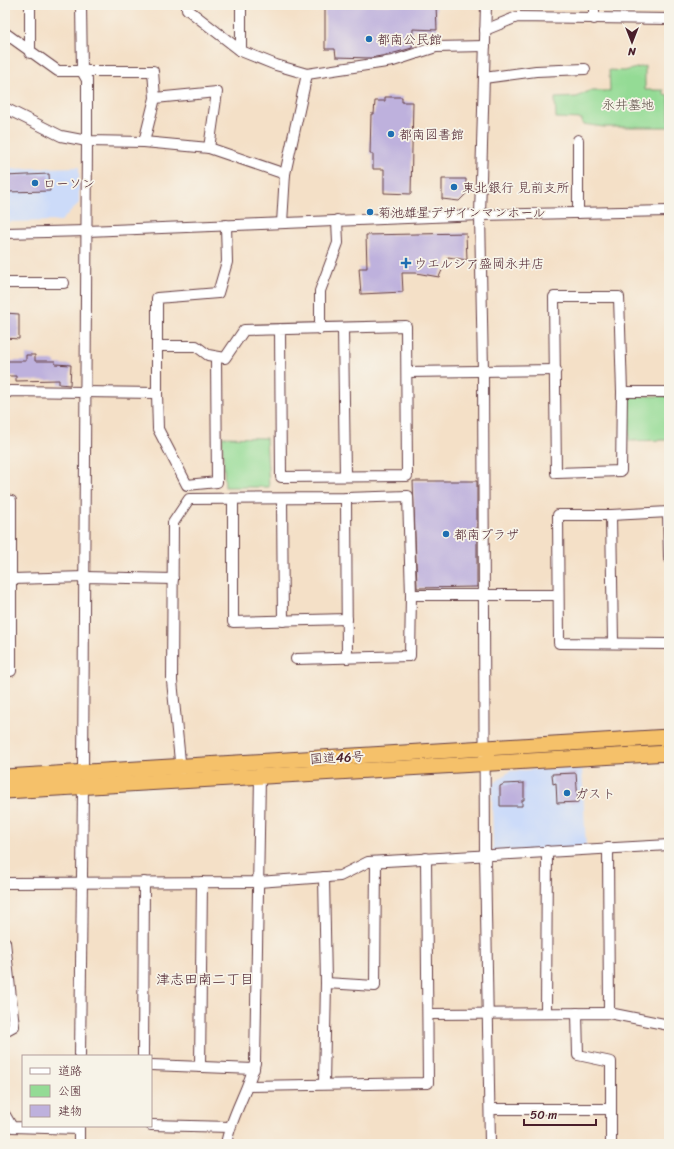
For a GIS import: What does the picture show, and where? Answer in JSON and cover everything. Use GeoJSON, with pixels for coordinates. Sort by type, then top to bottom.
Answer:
{"type":"FeatureCollection","features":[{"type":"Feature","properties":{"kind":"highway","name":"国道46号"},"geometry":{"type":"LineString","coordinates":[[5,777],[83,778],[182,774],[484,748],[669,737]]}},
{"type":"Feature","properties":{"kind":"highway","name":"国道46号"},"geometry":{"type":"LineString","coordinates":[[182,774],[260,776],[669,753]]}},
{"type":"Feature","properties":{"kind":"highway","name":"国道46号"},"geometry":{"type":"LineString","coordinates":[[5,791],[83,778]]}},
{"type":"Feature","properties":{"kind":"street"},"geometry":{"type":"LineString","coordinates":[[30,5],[30,52]]}},
{"type":"Feature","properties":{"kind":"street"},"geometry":{"type":"LineString","coordinates":[[80,1055],[87,231],[87,80],[82,71],[81,5]]}},
{"type":"Feature","properties":{"kind":"street"},"geometry":{"type":"LineString","coordinates":[[187,5],[187,9],[241,51],[276,65],[307,74],[393,61],[436,47],[485,46]]}},
{"type":"Feature","properties":{"kind":"street"},"geometry":{"type":"LineString","coordinates":[[241,5],[241,51]]}},
{"type":"Feature","properties":{"kind":"street"},"geometry":{"type":"LineString","coordinates":[[486,5],[480,215],[483,371],[484,763],[490,1144]]}},
{"type":"Feature","properties":{"kind":"street"},"geometry":{"type":"LineString","coordinates":[[594,5],[594,19]]}},
{"type":"Feature","properties":{"kind":"street"},"geometry":{"type":"LineString","coordinates":[[485,30],[517,17],[669,19]]}},
{"type":"Feature","properties":{"kind":"street"},"geometry":{"type":"LineString","coordinates":[[5,34],[58,71],[153,72],[155,98],[144,142]]}},
{"type":"Feature","properties":{"kind":"street"},"geometry":{"type":"LineString","coordinates":[[484,78],[536,71],[585,69]]}},
{"type":"Feature","properties":{"kind":"street"},"geometry":{"type":"LineString","coordinates":[[282,223],[285,174],[307,74]]}},
{"type":"Feature","properties":{"kind":"street"},"geometry":{"type":"LineString","coordinates":[[155,98],[217,92],[209,148]]}},
{"type":"Feature","properties":{"kind":"street"},"geometry":{"type":"LineString","coordinates":[[5,108],[61,136],[87,141],[144,142],[209,148],[285,174]]}},
{"type":"Feature","properties":{"kind":"street"},"geometry":{"type":"LineString","coordinates":[[578,140],[578,213]]}},
{"type":"Feature","properties":{"kind":"street"},"geometry":{"type":"LineString","coordinates":[[5,233],[480,215],[669,211]]}},
{"type":"Feature","properties":{"kind":"street"},"geometry":{"type":"LineString","coordinates":[[320,329],[320,291],[338,243],[337,220]]}},
{"type":"Feature","properties":{"kind":"street"},"geometry":{"type":"LineString","coordinates":[[216,357],[217,482],[187,484],[158,429],[157,298],[218,293],[227,262],[226,225]]}},
{"type":"Feature","properties":{"kind":"street"},"geometry":{"type":"LineString","coordinates":[[5,283],[64,283]]}},
{"type":"Feature","properties":{"kind":"street"},"geometry":{"type":"LineString","coordinates":[[554,297],[619,297],[622,392],[621,472],[556,473],[554,297]]}},
{"type":"Feature","properties":{"kind":"street"},"geometry":{"type":"LineString","coordinates":[[157,346],[196,346],[208,356],[225,358],[244,330],[280,329],[320,329],[406,326],[407,476],[281,477],[280,329]]}},
{"type":"Feature","properties":{"kind":"street"},"geometry":{"type":"LineString","coordinates":[[343,328],[345,476]]}},
{"type":"Feature","properties":{"kind":"street"},"geometry":{"type":"LineString","coordinates":[[407,372],[556,370]]}},
{"type":"Feature","properties":{"kind":"street"},"geometry":{"type":"LineString","coordinates":[[5,394],[10,391],[157,393]]}},
{"type":"Feature","properties":{"kind":"street"},"geometry":{"type":"LineString","coordinates":[[622,392],[669,392]]}},
{"type":"Feature","properties":{"kind":"street"},"geometry":{"type":"LineString","coordinates":[[182,774],[172,681],[173,523],[189,499],[233,500],[408,496],[411,595],[410,656],[296,659]]}},
{"type":"Feature","properties":{"kind":"street"},"geometry":{"type":"LineString","coordinates":[[346,498],[347,658]]}},
{"type":"Feature","properties":{"kind":"street"},"geometry":{"type":"LineString","coordinates":[[282,499],[283,621]]}},
{"type":"Feature","properties":{"kind":"street"},"geometry":{"type":"LineString","coordinates":[[5,500],[11,501],[12,578],[11,671],[5,670]]}},
{"type":"Feature","properties":{"kind":"street"},"geometry":{"type":"LineString","coordinates":[[233,500],[233,622],[347,619]]}},
{"type":"Feature","properties":{"kind":"street"},"geometry":{"type":"LineString","coordinates":[[669,558],[668,512],[611,515],[558,515],[557,595],[559,643],[669,644]]}},
{"type":"Feature","properties":{"kind":"street"},"geometry":{"type":"LineString","coordinates":[[611,515],[613,643]]}},
{"type":"Feature","properties":{"kind":"street"},"geometry":{"type":"LineString","coordinates":[[12,578],[85,577],[173,579]]}},
{"type":"Feature","properties":{"kind":"street"},"geometry":{"type":"LineString","coordinates":[[411,595],[557,595]]}},
{"type":"Feature","properties":{"kind":"street"},"geometry":{"type":"LineString","coordinates":[[226,1144],[230,1127],[248,1086],[254,1068],[260,776]]}},
{"type":"Feature","properties":{"kind":"street"},"geometry":{"type":"LineString","coordinates":[[5,883],[258,882],[340,876],[368,862],[485,854],[669,845]]}},
{"type":"Feature","properties":{"kind":"street"},"geometry":{"type":"LineString","coordinates":[[608,848],[609,1013]]}},
{"type":"Feature","properties":{"kind":"street"},"geometry":{"type":"LineString","coordinates":[[546,1012],[547,851]]}},
{"type":"Feature","properties":{"kind":"street"},"geometry":{"type":"LineString","coordinates":[[248,1086],[428,1083],[426,858]]}},
{"type":"Feature","properties":{"kind":"street"},"geometry":{"type":"LineString","coordinates":[[326,983],[375,986],[376,862]]}},
{"type":"Feature","properties":{"kind":"street"},"geometry":{"type":"LineString","coordinates":[[324,877],[326,983],[324,1084]]}},
{"type":"Feature","properties":{"kind":"street"},"geometry":{"type":"LineString","coordinates":[[143,1055],[144,882]]}},
{"type":"Feature","properties":{"kind":"street"},"geometry":{"type":"LineString","coordinates":[[200,1067],[202,882]]}},
{"type":"Feature","properties":{"kind":"street"},"geometry":{"type":"LineString","coordinates":[[5,942],[14,1026],[5,1031]]}},
{"type":"Feature","properties":{"kind":"street"},"geometry":{"type":"LineString","coordinates":[[428,1014],[546,1012],[609,1013],[669,1025]]}},
{"type":"Feature","properties":{"kind":"street"},"geometry":{"type":"LineString","coordinates":[[577,1013],[578,1055],[611,1062],[611,1144]]}},
{"type":"Feature","properties":{"kind":"street"},"geometry":{"type":"LineString","coordinates":[[152,1065],[254,1068]]}},
{"type":"Feature","properties":{"kind":"street"},"geometry":{"type":"LineString","coordinates":[[490,1109],[611,1109]]}},
{"type":"Feature","properties":{"kind":"street"},"geometry":{"type":"LineString","coordinates":[[5,1115],[12,1127],[79,1127],[79,1144]]}},
{"type":"Feature","properties":{"kind":"street"},"geometry":{"type":"LineString","coordinates":[[152,1125],[230,1127]]}},
{"type":"Feature","properties":{"kind":"shaded area"},"geometry":{"type":"Polygon","coordinates":[[[79,167],[79,203],[61,221],[5,222],[5,169],[79,167]]]}},
{"type":"Feature","properties":{"kind":"shaded area"},"geometry":{"type":"Polygon","coordinates":[[[582,767],[586,849],[493,854],[492,785],[510,771],[582,767]]]}},
{"type":"Feature","properties":{"kind":"green space","name":"永井墓地"},"geometry":{"type":"Polygon","coordinates":[[[645,66],[645,90],[664,90],[664,95],[669,96],[669,127],[604,127],[582,124],[582,119],[556,118],[555,98],[577,97],[589,91],[610,91],[609,70],[624,71],[645,66]]]}},
{"type":"Feature","properties":{"kind":"green space"},"geometry":{"type":"Polygon","coordinates":[[[627,396],[669,396],[669,440],[629,441],[627,396]]]}},
{"type":"Feature","properties":{"kind":"green space"},"geometry":{"type":"Polygon","coordinates":[[[222,437],[266,438],[269,487],[225,487],[222,437]]]}},
{"type":"Feature","properties":{"kind":"building","name":"都南公民館"},"geometry":{"type":"Polygon","coordinates":[[[325,5],[436,5],[437,30],[413,29],[412,48],[387,55],[370,58],[336,57],[335,49],[325,49],[325,5]]]}},
{"type":"Feature","properties":{"kind":"building","name":"都南図書館"},"geometry":{"type":"Polygon","coordinates":[[[385,97],[402,97],[402,102],[413,102],[411,194],[384,193],[384,169],[373,169],[373,154],[370,154],[371,114],[374,114],[375,101],[385,101],[385,97]]]}},
{"type":"Feature","properties":{"kind":"building","name":"ローソン"},"geometry":{"type":"Polygon","coordinates":[[[49,174],[50,191],[5,192],[5,176],[49,174]]]}},
{"type":"Feature","properties":{"kind":"building","name":"東北銀行 見前支所"},"geometry":{"type":"Polygon","coordinates":[[[442,179],[466,179],[466,194],[459,201],[442,199],[442,179]]]}},
{"type":"Feature","properties":{"kind":"building","name":"ウエルシア盛岡永井店"},"geometry":{"type":"Polygon","coordinates":[[[466,233],[467,260],[448,257],[439,277],[416,273],[402,273],[403,292],[361,294],[359,268],[367,268],[366,235],[466,233]]]}},
{"type":"Feature","properties":{"kind":"building"},"geometry":{"type":"Polygon","coordinates":[[[5,313],[19,314],[19,339],[5,338],[5,313]]]}},
{"type":"Feature","properties":{"kind":"building"},"geometry":{"type":"Polygon","coordinates":[[[26,355],[35,355],[35,361],[55,361],[55,364],[71,365],[70,385],[59,384],[59,380],[16,381],[16,376],[5,376],[5,361],[26,361],[26,355]]]}},
{"type":"Feature","properties":{"kind":"building","name":"都南プラザ"},"geometry":{"type":"Polygon","coordinates":[[[413,481],[477,481],[477,587],[417,588],[413,481]]]}},
{"type":"Feature","properties":{"kind":"building","name":"ガスト"},"geometry":{"type":"Polygon","coordinates":[[[576,773],[578,802],[557,803],[556,783],[553,784],[552,774],[576,773]]]}},
{"type":"Feature","properties":{"kind":"building"},"geometry":{"type":"Polygon","coordinates":[[[524,783],[524,800],[522,800],[522,806],[500,806],[500,786],[504,784],[524,783]]]}},
{"type":"Feature","properties":{"kind":"place","name":"都南公民館"},"geometry":{"type":"Point","coordinates":[369,39]}},
{"type":"Feature","properties":{"kind":"place","name":"都南図書館"},"geometry":{"type":"Point","coordinates":[391,134]}},
{"type":"Feature","properties":{"kind":"place","name":"ローソン"},"geometry":{"type":"Point","coordinates":[35,183]}},
{"type":"Feature","properties":{"kind":"place","name":"東北銀行 見前支所"},"geometry":{"type":"Point","coordinates":[454,187]}},
{"type":"Feature","properties":{"kind":"place","name":"菊池雄星デザインマンホール"},"geometry":{"type":"Point","coordinates":[370,212]}},
{"type":"Feature","properties":{"kind":"place","name":"ウエルシア盛岡永井店"},"geometry":{"type":"Point","coordinates":[406,263]}},
{"type":"Feature","properties":{"kind":"place","name":"都南プラザ"},"geometry":{"type":"Point","coordinates":[446,534]}},
{"type":"Feature","properties":{"kind":"place","name":"ガスト"},"geometry":{"type":"Point","coordinates":[567,793]}},
{"type":"Feature","properties":{"kind":"district","name":"津志田南二丁目"},"geometry":{"type":"Point","coordinates":[205,979]}}]}
